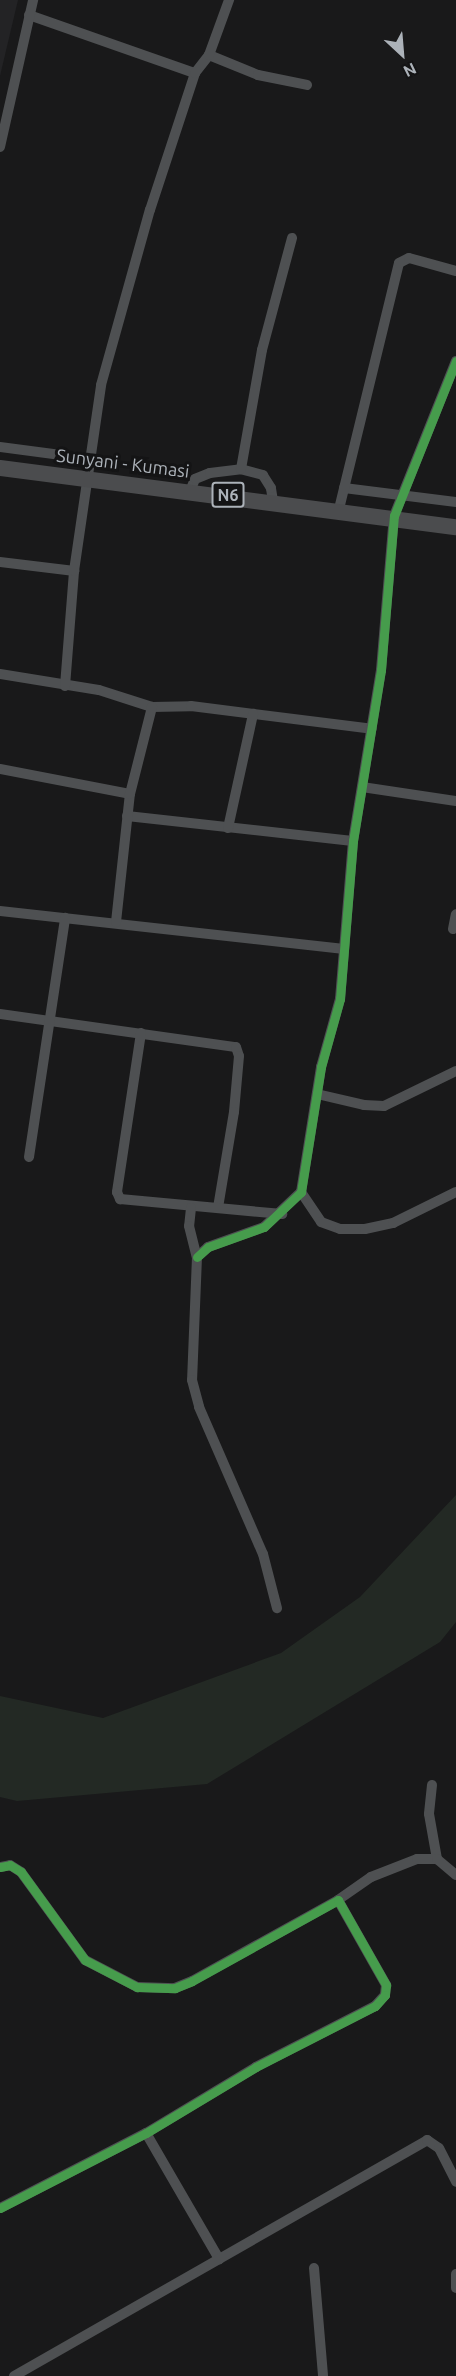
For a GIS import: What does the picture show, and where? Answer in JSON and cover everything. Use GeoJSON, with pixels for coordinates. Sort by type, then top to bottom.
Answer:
{"type":"FeatureCollection","features":[{"type":"Feature","properties":{"kind":"main road","name":"Sunyani - Kumasi"},"geometry":{"type":"LineString","coordinates":[[0,468],[339,509],[456,526]]}},
{"type":"Feature","properties":{"kind":"street"},"geometry":{"type":"LineString","coordinates":[[0,147],[33,0]]}},
{"type":"Feature","properties":{"kind":"street"},"geometry":{"type":"LineString","coordinates":[[65,686],[74,571],[101,385],[150,210],[195,73],[209,55],[229,0]]}},
{"type":"Feature","properties":{"kind":"street"},"geometry":{"type":"LineString","coordinates":[[29,15],[195,73]]}},
{"type":"Feature","properties":{"kind":"street"},"geometry":{"type":"LineString","coordinates":[[209,55],[258,75],[307,85]]}},
{"type":"Feature","properties":{"kind":"street"},"geometry":{"type":"LineString","coordinates":[[241,469],[262,350],[292,238]]}},
{"type":"Feature","properties":{"kind":"street"},"geometry":{"type":"LineString","coordinates":[[339,509],[399,263],[409,258],[456,271]]}},
{"type":"Feature","properties":{"kind":"street"},"geometry":{"type":"LineString","coordinates":[[197,1257],[208,1247],[264,1227],[282,1214],[301,1192],[316,1094],[340,999],[342,949],[353,841],[384,640],[394,516],[456,361]]}},
{"type":"Feature","properties":{"kind":"street"},"geometry":{"type":"LineString","coordinates":[[0,447],[91,459]]}},
{"type":"Feature","properties":{"kind":"street"},"geometry":{"type":"LineString","coordinates":[[190,491],[195,479],[210,473],[241,469],[263,476],[272,488],[273,501]]}},
{"type":"Feature","properties":{"kind":"street"},"geometry":{"type":"LineString","coordinates":[[344,489],[402,493],[456,502]]}},
{"type":"Feature","properties":{"kind":"street"},"geometry":{"type":"LineString","coordinates":[[0,562],[74,571]]}},
{"type":"Feature","properties":{"kind":"street"},"geometry":{"type":"LineString","coordinates":[[0,674],[107,692],[152,707],[191,706],[372,729]]}},
{"type":"Feature","properties":{"kind":"street"},"geometry":{"type":"LineString","coordinates":[[116,922],[130,794],[152,707]]}},
{"type":"Feature","properties":{"kind":"street"},"geometry":{"type":"LineString","coordinates":[[228,828],[252,714]]}},
{"type":"Feature","properties":{"kind":"street"},"geometry":{"type":"LineString","coordinates":[[0,769],[130,794]]}},
{"type":"Feature","properties":{"kind":"street"},"geometry":{"type":"LineString","coordinates":[[362,787],[456,801]]}},
{"type":"Feature","properties":{"kind":"street"},"geometry":{"type":"LineString","coordinates":[[127,816],[353,841]]}},
{"type":"Feature","properties":{"kind":"street"},"geometry":{"type":"LineString","coordinates":[[0,911],[116,922],[342,949]]}},
{"type":"Feature","properties":{"kind":"street"},"geometry":{"type":"LineString","coordinates":[[453,928],[456,914]]}},
{"type":"Feature","properties":{"kind":"street"},"geometry":{"type":"LineString","coordinates":[[29,1157],[65,918]]}},
{"type":"Feature","properties":{"kind":"street"},"geometry":{"type":"LineString","coordinates":[[0,1014],[236,1047],[239,1056],[234,1112],[218,1208]]}},
{"type":"Feature","properties":{"kind":"street"},"geometry":{"type":"LineString","coordinates":[[141,1033],[117,1192],[120,1199],[191,1208],[282,1214]]}},
{"type":"Feature","properties":{"kind":"street"},"geometry":{"type":"LineString","coordinates":[[316,1094],[364,1105],[384,1106],[456,1071]]}},
{"type":"Feature","properties":{"kind":"street"},"geometry":{"type":"LineString","coordinates":[[301,1192],[321,1222],[348,1229],[393,1223],[456,1192]]}},
{"type":"Feature","properties":{"kind":"street"},"geometry":{"type":"LineString","coordinates":[[191,1208],[189,1226],[197,1257],[192,1380],[199,1407],[263,1554],[278,1608]]}},
{"type":"Feature","properties":{"kind":"street"},"geometry":{"type":"LineString","coordinates":[[432,1785],[429,1814],[437,1859],[456,1875]]}},
{"type":"Feature","properties":{"kind":"street"},"geometry":{"type":"LineString","coordinates":[[0,1867],[10,1865],[21,1872],[93,1967],[137,1987],[160,1990],[192,1981],[338,1900],[371,1876],[417,1859],[437,1859]]}},
{"type":"Feature","properties":{"kind":"street"},"geometry":{"type":"LineString","coordinates":[[0,2208],[146,2133],[256,2067],[375,2006],[385,1995],[386,1985],[338,1900]]}},
{"type":"Feature","properties":{"kind":"street"},"geometry":{"type":"LineString","coordinates":[[146,2133],[219,2259]]}},
{"type":"Feature","properties":{"kind":"street"},"geometry":{"type":"LineString","coordinates":[[14,2376],[427,2140],[439,2148],[456,2182]]}},
{"type":"Feature","properties":{"kind":"street"},"geometry":{"type":"LineString","coordinates":[[314,2268],[323,2376]]}},
{"type":"Feature","properties":{"kind":"street"},"geometry":{"type":"LineString","coordinates":[[456,2274],[456,2288]]}},
{"type":"Feature","properties":{"kind":"shaded area"},"geometry":{"type":"Polygon","coordinates":[[[0,0],[18,0],[0,76],[0,0]]]}},
{"type":"Feature","properties":{"kind":"shaded area"},"geometry":{"type":"Polygon","coordinates":[[[456,1495],[456,1622],[440,1642],[207,1784],[17,1801],[0,1797],[0,1696],[103,1718],[281,1653],[360,1597],[456,1495]]]}},
{"type":"Feature","properties":{"kind":"cycle path"},"geometry":{"type":"LineString","coordinates":[[197,1257],[208,1247],[264,1227],[301,1192],[321,1067],[340,999],[353,841],[381,670],[394,516],[456,361]]}},
{"type":"Feature","properties":{"kind":"cycle path"},"geometry":{"type":"LineString","coordinates":[[0,1867],[10,1865],[21,1872],[85,1960],[137,1987],[175,1988],[192,1981],[338,1900],[386,1985],[385,1995],[375,2006],[256,2067],[146,2133],[0,2208]]}}]}
